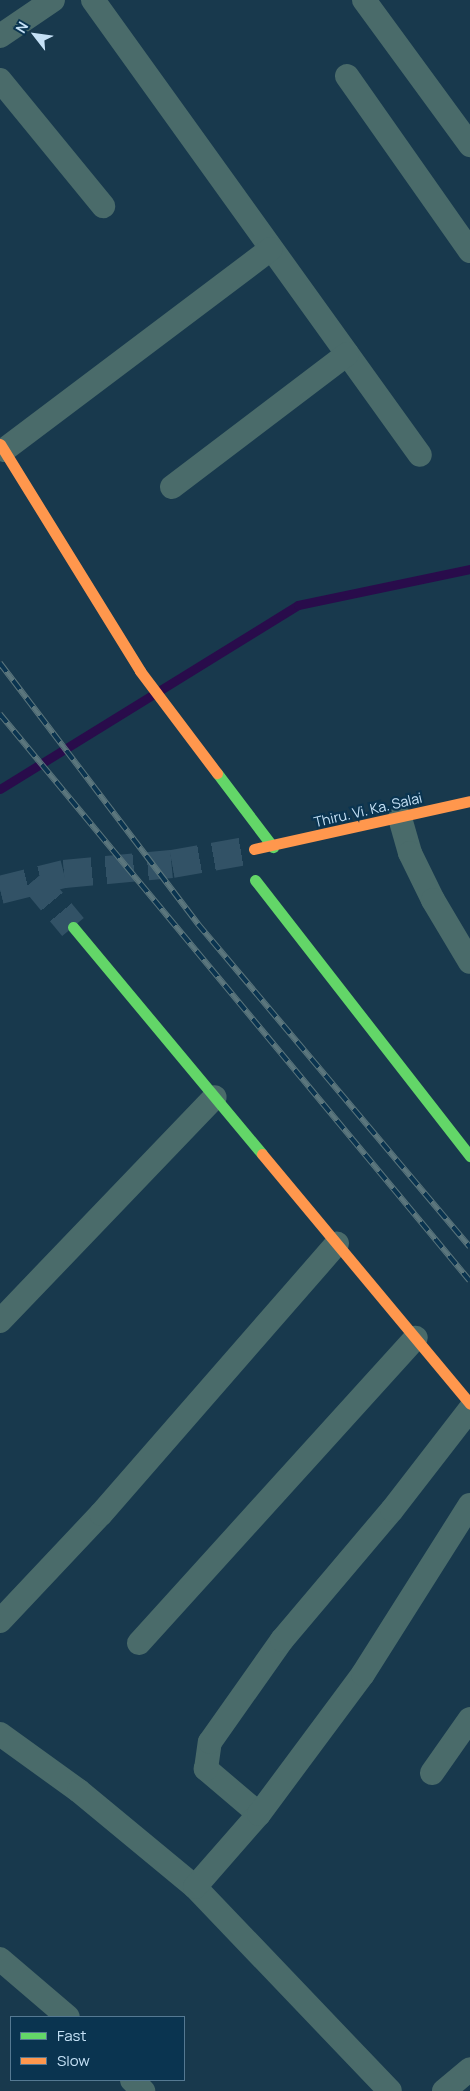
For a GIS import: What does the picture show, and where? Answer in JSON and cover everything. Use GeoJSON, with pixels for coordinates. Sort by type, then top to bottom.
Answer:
{"type":"FeatureCollection","features":[{"type":"Feature","properties":{"kind":"street"},"geometry":{"type":"LineString","coordinates":[[3,29],[53,0]]}},
{"type":"Feature","properties":{"kind":"street"},"geometry":{"type":"LineString","coordinates":[[93,0],[420,455]]}},
{"type":"Feature","properties":{"kind":"street"},"geometry":{"type":"LineString","coordinates":[[364,0],[467,133]]}},
{"type":"Feature","properties":{"kind":"street"},"geometry":{"type":"LineString","coordinates":[[347,76],[470,251]]}},
{"type":"Feature","properties":{"kind":"street"},"geometry":{"type":"LineString","coordinates":[[0,80],[103,206]]}},
{"type":"Feature","properties":{"kind":"street"},"geometry":{"type":"LineString","coordinates":[[271,249],[2,447],[140,671],[273,847]]}},
{"type":"Feature","properties":{"kind":"street"},"geometry":{"type":"LineString","coordinates":[[172,487],[347,354]]}},
{"type":"Feature","properties":{"kind":"street","name":"Thiru. Vi. Ka. Salai"},"geometry":{"type":"LineString","coordinates":[[251,850],[273,847],[470,801]]}},
{"type":"Feature","properties":{"kind":"street"},"geometry":{"type":"LineString","coordinates":[[400,818],[410,852],[433,900],[470,962]]}},
{"type":"Feature","properties":{"kind":"street"},"geometry":{"type":"LineString","coordinates":[[255,880],[470,1156]]}},
{"type":"Feature","properties":{"kind":"street"},"geometry":{"type":"LineString","coordinates":[[73,928],[470,1404]]}},
{"type":"Feature","properties":{"kind":"street"},"geometry":{"type":"LineString","coordinates":[[0,1321],[215,1097]]}},
{"type":"Feature","properties":{"kind":"street"},"geometry":{"type":"LineString","coordinates":[[0,1621],[101,1514],[337,1243]]}},
{"type":"Feature","properties":{"kind":"street"},"geometry":{"type":"LineString","coordinates":[[139,1643],[416,1338]]}},
{"type":"Feature","properties":{"kind":"street"},"geometry":{"type":"LineString","coordinates":[[259,1814],[206,1769],[210,1742],[282,1640],[380,1525],[470,1409]]}},
{"type":"Feature","properties":{"kind":"street"},"geometry":{"type":"LineString","coordinates":[[195,1888],[259,1814],[363,1674],[470,1505]]}},
{"type":"Feature","properties":{"kind":"street"},"geometry":{"type":"LineString","coordinates":[[432,1773],[470,1718]]}},
{"type":"Feature","properties":{"kind":"street"},"geometry":{"type":"LineString","coordinates":[[0,1734],[79,1791],[195,1888],[390,2091]]}},
{"type":"Feature","properties":{"kind":"street"},"geometry":{"type":"LineString","coordinates":[[0,1959],[67,2016]]}},
{"type":"Feature","properties":{"kind":"street"},"geometry":{"type":"LineString","coordinates":[[444,2091],[470,2069]]}},
{"type":"Feature","properties":{"kind":"street"},"geometry":{"type":"LineString","coordinates":[[133,2081],[142,2091]]}},
{"type":"Feature","properties":{"kind":"waterway"},"geometry":{"type":"LineString","coordinates":[[0,789],[298,605],[470,569]]}},
{"type":"Feature","properties":{"kind":"tunnel"},"geometry":{"type":"LineString","coordinates":[[0,890],[64,874],[172,864],[251,850]]}},
{"type":"Feature","properties":{"kind":"tunnel"},"geometry":{"type":"LineString","coordinates":[[34,880],[73,927]]}},
{"type":"Feature","properties":{"kind":"railway"},"geometry":{"type":"LineString","coordinates":[[0,663],[198,924],[470,1247]]}},
{"type":"Feature","properties":{"kind":"railway"},"geometry":{"type":"LineString","coordinates":[[0,714],[470,1281]]}},
{"type":"Feature","properties":{"kind":"traffic: fast"},"geometry":{"type":"LineString","coordinates":[[217,773],[273,847]]}},
{"type":"Feature","properties":{"kind":"traffic: fast"},"geometry":{"type":"LineString","coordinates":[[255,880],[470,1156]]}},
{"type":"Feature","properties":{"kind":"traffic: fast"},"geometry":{"type":"LineString","coordinates":[[73,927],[262,1154]]}},
{"type":"Feature","properties":{"kind":"traffic: slow"},"geometry":{"type":"LineString","coordinates":[[0,444],[140,671],[217,773]]}},
{"type":"Feature","properties":{"kind":"traffic: slow"},"geometry":{"type":"LineString","coordinates":[[254,849],[470,801]]}},
{"type":"Feature","properties":{"kind":"traffic: slow"},"geometry":{"type":"LineString","coordinates":[[262,1154],[470,1404]]}}]}
